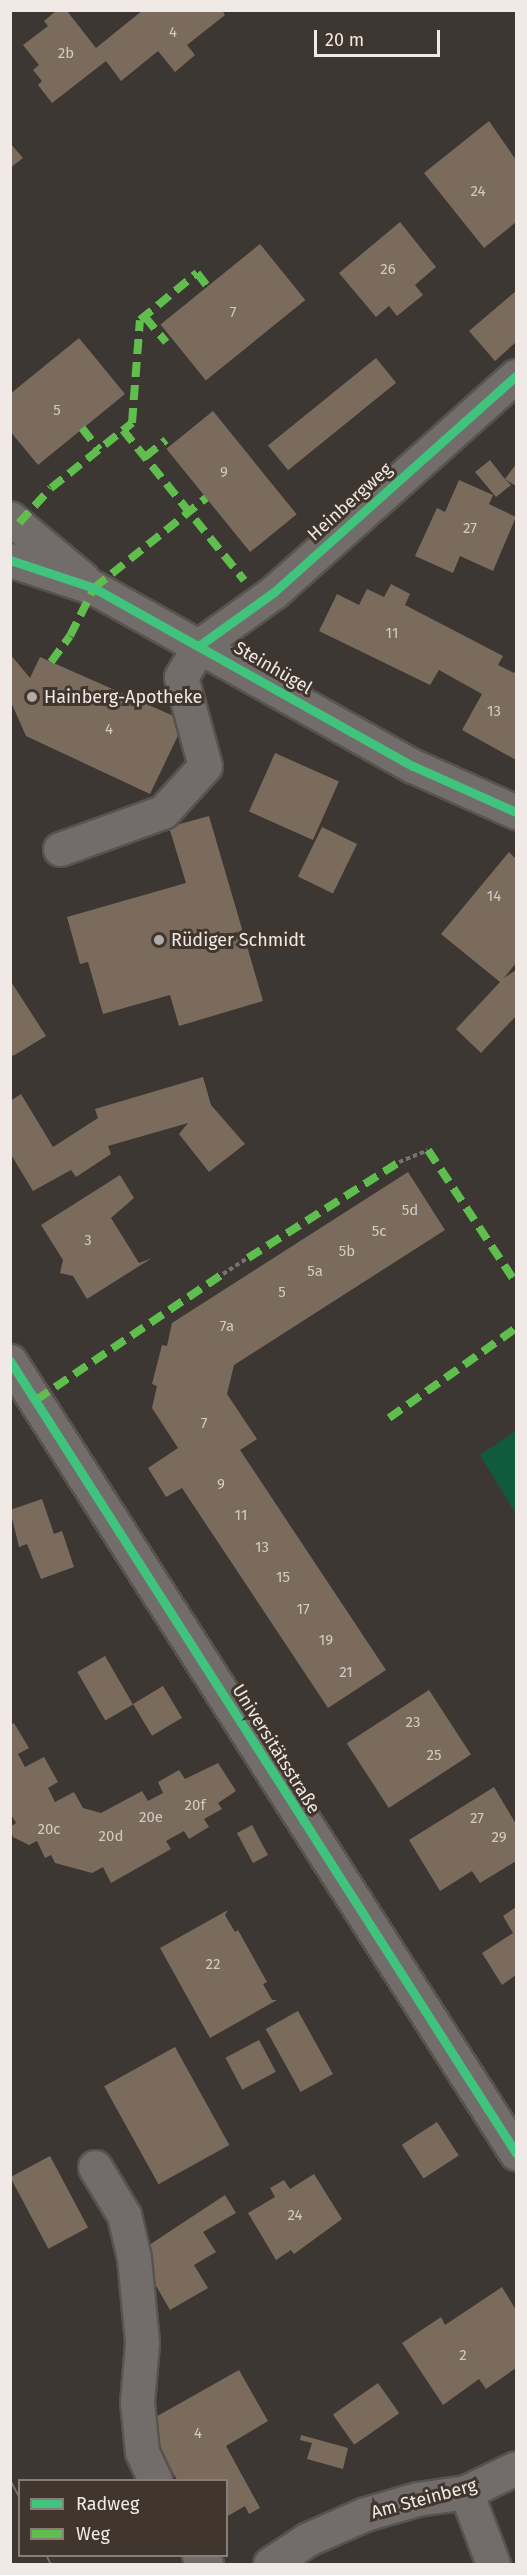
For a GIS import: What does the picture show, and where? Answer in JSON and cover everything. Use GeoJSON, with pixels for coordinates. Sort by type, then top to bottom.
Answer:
{"type":"FeatureCollection","features":[{"type":"Feature","properties":{"kind":"street","name":"Heinbergweg"},"geometry":{"type":"LineString","coordinates":[[200,645],[274,592],[516,376]]}},
{"type":"Feature","properties":{"kind":"street","name":"Steinhügel"},"geometry":{"type":"LineString","coordinates":[[10,518],[94,588]]}},
{"type":"Feature","properties":{"kind":"street","name":"Steinhügel"},"geometry":{"type":"LineString","coordinates":[[10,560],[94,588],[200,645],[413,766],[516,812]]}},
{"type":"Feature","properties":{"kind":"street"},"geometry":{"type":"LineString","coordinates":[[60,849],[163,812],[205,766],[181,677],[200,645]]}},
{"type":"Feature","properties":{"kind":"street","name":"Universitätsstraße"},"geometry":{"type":"LineString","coordinates":[[10,1361],[516,2153]]}},
{"type":"Feature","properties":{"kind":"street"},"geometry":{"type":"LineString","coordinates":[[95,2167],[124,2215],[134,2258],[142,2343],[137,2402],[142,2452],[154,2479]]}},
{"type":"Feature","properties":{"kind":"street","name":"Am Steinberg"},"geometry":{"type":"LineString","coordinates":[[270,2565],[308,2539],[365,2514],[417,2499],[466,2492],[516,2468]]}},
{"type":"Feature","properties":{"kind":"street"},"geometry":{"type":"LineString","coordinates":[[466,2492],[493,2565]]}},
{"type":"Feature","properties":{"kind":"path"},"geometry":{"type":"LineString","coordinates":[[399,1162],[428,1150]]}},
{"type":"Feature","properties":{"kind":"path"},"geometry":{"type":"LineString","coordinates":[[223,1275],[248,1258]]}},
{"type":"Feature","properties":{"kind":"green space"},"geometry":{"type":"Polygon","coordinates":[[[516,1431],[516,1514],[480,1455],[516,1431]]]}},
{"type":"Feature","properties":{"kind":"building"},"geometry":{"type":"Polygon","coordinates":[[[57,10],[67,11],[96,48],[143,10],[222,10],[225,15],[187,45],[195,55],[175,72],[158,51],[121,81],[106,61],[52,103],[38,85],[42,81],[33,70],[39,65],[23,45],[48,26],[44,21],[57,10]]]}},
{"type":"Feature","properties":{"kind":"building"},"geometry":{"type":"Polygon","coordinates":[[[489,121],[516,160],[516,222],[484,248],[424,173],[489,121]]]}},
{"type":"Feature","properties":{"kind":"building"},"geometry":{"type":"Polygon","coordinates":[[[10,143],[23,158],[10,168],[10,143]]]}},
{"type":"Feature","properties":{"kind":"building"},"geometry":{"type":"Polygon","coordinates":[[[400,222],[436,267],[415,285],[423,295],[397,316],[389,306],[376,317],[339,273],[400,222]]]}},
{"type":"Feature","properties":{"kind":"building"},"geometry":{"type":"Polygon","coordinates":[[[260,244],[305,300],[206,381],[161,325],[260,244]]]}},
{"type":"Feature","properties":{"kind":"building"},"geometry":{"type":"Polygon","coordinates":[[[516,291],[516,342],[495,361],[469,331],[516,291]]]}},
{"type":"Feature","properties":{"kind":"building"},"geometry":{"type":"Polygon","coordinates":[[[79,338],[125,394],[38,465],[10,431],[10,394],[79,338]]]}},
{"type":"Feature","properties":{"kind":"building"},"geometry":{"type":"Polygon","coordinates":[[[376,358],[396,383],[288,470],[268,445],[376,358]]]}},
{"type":"Feature","properties":{"kind":"building"},"geometry":{"type":"Polygon","coordinates":[[[213,411],[297,514],[250,552],[166,449],[213,411]]]}},
{"type":"Feature","properties":{"kind":"building"},"geometry":{"type":"Polygon","coordinates":[[[490,460],[511,485],[496,497],[475,472],[490,460]]]}},
{"type":"Feature","properties":{"kind":"building"},"geometry":{"type":"Polygon","coordinates":[[[516,464],[516,486],[505,479],[516,464]]]}},
{"type":"Feature","properties":{"kind":"building"},"geometry":{"type":"Polygon","coordinates":[[[459,480],[493,495],[489,504],[516,517],[493,571],[460,556],[453,573],[415,556],[437,508],[445,512],[459,480]]]}},
{"type":"Feature","properties":{"kind":"building"},"geometry":{"type":"Polygon","coordinates":[[[391,584],[410,594],[405,605],[503,656],[498,665],[514,673],[516,668],[516,760],[462,730],[482,694],[439,670],[430,685],[319,631],[337,594],[359,605],[367,589],[384,597],[391,584]]]}},
{"type":"Feature","properties":{"kind":"building"},"geometry":{"type":"Polygon","coordinates":[[[10,654],[30,678],[40,657],[185,721],[150,794],[26,736],[10,700],[10,654]]]}},
{"type":"Feature","properties":{"kind":"building"},"geometry":{"type":"Polygon","coordinates":[[[275,753],[339,781],[313,840],[249,811],[275,753]]]}},
{"type":"Feature","properties":{"kind":"building","name":"Rüdiger Schmidt"},"geometry":{"type":"Polygon","coordinates":[[[209,816],[263,1001],[179,1026],[170,995],[103,1014],[88,962],[80,964],[67,917],[186,883],[169,827],[209,816]]]}},
{"type":"Feature","properties":{"kind":"building"},"geometry":{"type":"Polygon","coordinates":[[[322,827],[357,844],[333,894],[298,876],[322,827]]]}},
{"type":"Feature","properties":{"kind":"building"},"geometry":{"type":"Polygon","coordinates":[[[509,852],[516,859],[516,963],[504,978],[516,970],[516,1016],[481,1053],[456,1029],[500,982],[441,934],[509,852]]]}},
{"type":"Feature","properties":{"kind":"building"},"geometry":{"type":"Polygon","coordinates":[[[10,980],[46,1036],[13,1056],[10,1052],[10,980]]]}},
{"type":"Feature","properties":{"kind":"building"},"geometry":{"type":"Polygon","coordinates":[[[203,1077],[211,1105],[245,1144],[209,1172],[179,1134],[188,1123],[108,1146],[111,1154],[76,1177],[71,1170],[33,1191],[10,1153],[10,1101],[21,1094],[53,1147],[98,1118],[95,1109],[203,1077]]]}},
{"type":"Feature","properties":{"kind":"building"},"geometry":{"type":"Polygon","coordinates":[[[408,1172],[445,1230],[234,1365],[227,1394],[257,1439],[240,1450],[386,1670],[328,1708],[182,1488],[166,1497],[148,1468],[178,1448],[152,1408],[157,1386],[152,1384],[162,1345],[167,1346],[172,1323],[408,1172]]]}},
{"type":"Feature","properties":{"kind":"building"},"geometry":{"type":"Polygon","coordinates":[[[120,1175],[134,1198],[111,1218],[139,1263],[152,1258],[87,1299],[73,1276],[60,1273],[63,1260],[41,1225],[120,1175]]]}},
{"type":"Feature","properties":{"kind":"building"},"geometry":{"type":"Polygon","coordinates":[[[42,1499],[54,1534],[62,1531],[74,1567],[41,1579],[27,1544],[19,1547],[10,1510],[42,1499]]]}},
{"type":"Feature","properties":{"kind":"building"},"geometry":{"type":"Polygon","coordinates":[[[105,1656],[133,1704],[105,1720],[77,1672],[105,1656]]]}},
{"type":"Feature","properties":{"kind":"building"},"geometry":{"type":"Polygon","coordinates":[[[163,1686],[182,1718],[152,1736],[133,1704],[163,1686]]]}},
{"type":"Feature","properties":{"kind":"building"},"geometry":{"type":"Polygon","coordinates":[[[429,1690],[471,1755],[389,1808],[347,1743],[429,1690]]]}},
{"type":"Feature","properties":{"kind":"building"},"geometry":{"type":"Polygon","coordinates":[[[14,1723],[29,1748],[18,1754],[25,1767],[44,1757],[58,1782],[48,1788],[55,1802],[74,1792],[83,1808],[101,1813],[142,1791],[148,1801],[163,1793],[158,1782],[179,1770],[185,1779],[218,1763],[236,1791],[218,1803],[222,1809],[204,1819],[209,1827],[189,1839],[184,1831],[166,1841],[171,1849],[111,1883],[103,1867],[92,1873],[55,1863],[51,1855],[45,1858],[37,1841],[29,1845],[13,1837],[10,1827],[16,1823],[10,1813],[10,1725],[14,1723]]]}},
{"type":"Feature","properties":{"kind":"building"},"geometry":{"type":"Polygon","coordinates":[[[494,1787],[516,1824],[516,1861],[480,1883],[472,1871],[440,1891],[409,1840],[494,1787]]]}},
{"type":"Feature","properties":{"kind":"building"},"geometry":{"type":"Polygon","coordinates":[[[252,1825],[268,1855],[253,1863],[237,1833],[252,1825]]]}},
{"type":"Feature","properties":{"kind":"building"},"geometry":{"type":"Polygon","coordinates":[[[516,1907],[516,1975],[502,1985],[482,1953],[513,1933],[503,1916],[516,1907]]]}},
{"type":"Feature","properties":{"kind":"building"},"geometry":{"type":"Polygon","coordinates":[[[228,1910],[225,1915],[235,1932],[238,1930],[267,1982],[263,1984],[272,2000],[277,2000],[210,2038],[160,1948],[228,1910]]]}},
{"type":"Feature","properties":{"kind":"building"},"geometry":{"type":"Polygon","coordinates":[[[298,2011],[333,2074],[301,2092],[266,2029],[298,2011]]]}},
{"type":"Feature","properties":{"kind":"building"},"geometry":{"type":"Polygon","coordinates":[[[259,2040],[276,2072],[242,2090],[225,2058],[259,2040]]]}},
{"type":"Feature","properties":{"kind":"building"},"geometry":{"type":"Polygon","coordinates":[[[175,2047],[229,2145],[158,2184],[104,2086],[175,2047]]]}},
{"type":"Feature","properties":{"kind":"building"},"geometry":{"type":"Polygon","coordinates":[[[437,2122],[459,2156],[424,2178],[402,2145],[437,2122]]]}},
{"type":"Feature","properties":{"kind":"building"},"geometry":{"type":"Polygon","coordinates":[[[50,2156],[88,2228],[48,2249],[10,2177],[50,2156]]]}},
{"type":"Feature","properties":{"kind":"building"},"geometry":{"type":"Polygon","coordinates":[[[314,2174],[342,2219],[294,2254],[291,2250],[276,2260],[248,2213],[275,2197],[270,2188],[284,2180],[290,2189],[314,2174]]]}},
{"type":"Feature","properties":{"kind":"building"},"geometry":{"type":"Polygon","coordinates":[[[225,2195],[236,2213],[203,2232],[216,2252],[194,2265],[208,2288],[170,2310],[137,2253],[225,2195]]]}},
{"type":"Feature","properties":{"kind":"building"},"geometry":{"type":"Polygon","coordinates":[[[502,2287],[516,2310],[516,2368],[486,2389],[479,2379],[443,2405],[402,2343],[441,2317],[445,2325],[502,2287]]]}},
{"type":"Feature","properties":{"kind":"building"},"geometry":{"type":"Polygon","coordinates":[[[239,2370],[268,2421],[226,2446],[260,2508],[249,2514],[245,2506],[228,2516],[228,2479],[176,2479],[145,2423],[239,2370]]]}},
{"type":"Feature","properties":{"kind":"building"},"geometry":{"type":"Polygon","coordinates":[[[378,2383],[399,2413],[354,2445],[333,2415],[378,2383]]]}},
{"type":"Feature","properties":{"kind":"building"},"geometry":{"type":"Polygon","coordinates":[[[301,2435],[348,2448],[343,2469],[307,2459],[312,2443],[300,2440],[301,2435]]]}},
{"type":"Feature","properties":{"kind":"tram line"},"geometry":{"type":"LineString","coordinates":[[10,2479],[18,2494]]}},
{"type":"Feature","properties":{"kind":"tram line"},"geometry":{"type":"LineString","coordinates":[[48,2557],[51,2564]]}},
{"type":"Feature","properties":{"kind":"marked path"},"geometry":{"type":"LineString","coordinates":[[19,523],[51,488],[132,423],[140,320],[197,273],[208,287]]}},
{"type":"Feature","properties":{"kind":"marked path"},"geometry":{"type":"LineString","coordinates":[[145,317],[166,342]]}},
{"type":"Feature","properties":{"kind":"marked path"},"geometry":{"type":"LineString","coordinates":[[82,428],[99,450]]}},
{"type":"Feature","properties":{"kind":"marked path"},"geometry":{"type":"LineString","coordinates":[[123,430],[244,580]]}},
{"type":"Feature","properties":{"kind":"marked path"},"geometry":{"type":"LineString","coordinates":[[145,457],[166,440]]}},
{"type":"Feature","properties":{"kind":"marked path"},"geometry":{"type":"LineString","coordinates":[[51,662],[70,636],[94,588],[206,498]]}},
{"type":"Feature","properties":{"kind":"marked path"},"geometry":{"type":"LineString","coordinates":[[428,1150],[516,1283]]}},
{"type":"Feature","properties":{"kind":"marked path"},"geometry":{"type":"LineString","coordinates":[[248,1258],[399,1162]]}},
{"type":"Feature","properties":{"kind":"marked path"},"geometry":{"type":"LineString","coordinates":[[36,1400],[223,1274]]}},
{"type":"Feature","properties":{"kind":"marked path"},"geometry":{"type":"LineString","coordinates":[[389,1418],[516,1328]]}},
{"type":"Feature","properties":{"kind":"cycle path"},"geometry":{"type":"LineString","coordinates":[[200,645],[274,592],[516,376]]}},
{"type":"Feature","properties":{"kind":"cycle path"},"geometry":{"type":"LineString","coordinates":[[10,560],[94,588],[413,766],[516,812]]}},
{"type":"Feature","properties":{"kind":"cycle path"},"geometry":{"type":"LineString","coordinates":[[10,1361],[516,2153]]}},
{"type":"Feature","properties":{"kind":"place","name":"Hainberg-Apotheke"},"geometry":{"type":"Point","coordinates":[32,697]}},
{"type":"Feature","properties":{"kind":"place","name":"Rüdiger Schmidt"},"geometry":{"type":"Point","coordinates":[159,940]}}]}
